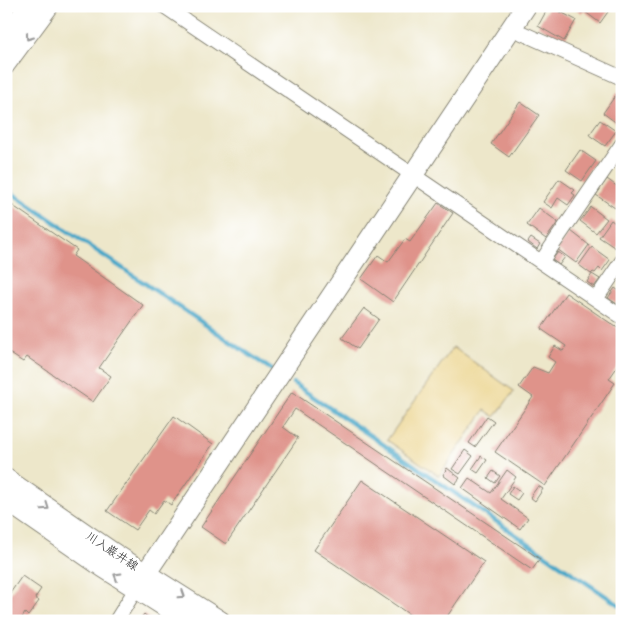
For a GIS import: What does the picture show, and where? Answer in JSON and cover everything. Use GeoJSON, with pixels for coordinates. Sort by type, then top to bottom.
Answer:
{"type":"FeatureCollection","features":[{"type":"Feature","properties":{"kind":"highway"},"geometry":{"type":"LineString","coordinates":[[6,41],[33,6]]}},
{"type":"Feature","properties":{"kind":"street"},"geometry":{"type":"LineString","coordinates":[[6,68],[52,6]]}},
{"type":"Feature","properties":{"kind":"street"},"geometry":{"type":"LineString","coordinates":[[164,6],[622,316]]}},
{"type":"Feature","properties":{"kind":"street"},"geometry":{"type":"LineString","coordinates":[[116,621],[141,580],[526,6]]}},
{"type":"Feature","properties":{"kind":"street"},"geometry":{"type":"LineString","coordinates":[[511,28],[622,78]]}},
{"type":"Feature","properties":{"kind":"street"},"geometry":{"type":"LineString","coordinates":[[541,262],[622,144]]}},
{"type":"Feature","properties":{"kind":"street"},"geometry":{"type":"LineString","coordinates":[[596,299],[622,261]]}},
{"type":"Feature","properties":{"kind":"street","name":"川入巌井線"},"geometry":{"type":"LineString","coordinates":[[6,479],[113,553],[188,621]]}},
{"type":"Feature","properties":{"kind":"street","name":"川入巌井線"},"geometry":{"type":"LineString","coordinates":[[6,500],[103,567],[141,580],[220,621]]}},
{"type":"Feature","properties":{"kind":"sand"},"geometry":{"type":"Polygon","coordinates":[[[453,347],[514,391],[495,417],[485,410],[439,476],[387,440],[453,347]]]}},
{"type":"Feature","properties":{"kind":"building"},"geometry":{"type":"Polygon","coordinates":[[[549,6],[576,20],[564,41],[538,26],[549,6]]]}},
{"type":"Feature","properties":{"kind":"building"},"geometry":{"type":"Polygon","coordinates":[[[568,6],[606,6],[610,9],[600,23],[584,11],[582,13],[568,6]]]}},
{"type":"Feature","properties":{"kind":"building"},"geometry":{"type":"Polygon","coordinates":[[[618,92],[622,94],[622,119],[618,124],[603,113],[618,92]]]}},
{"type":"Feature","properties":{"kind":"building"},"geometry":{"type":"Polygon","coordinates":[[[520,102],[539,115],[509,157],[491,144],[520,102]]]}},
{"type":"Feature","properties":{"kind":"building"},"geometry":{"type":"Polygon","coordinates":[[[600,120],[616,131],[605,146],[589,135],[600,120]]]}},
{"type":"Feature","properties":{"kind":"building"},"geometry":{"type":"Polygon","coordinates":[[[580,150],[596,161],[582,181],[566,170],[580,150]]]}},
{"type":"Feature","properties":{"kind":"building"},"geometry":{"type":"Polygon","coordinates":[[[559,179],[575,190],[572,193],[575,195],[568,205],[558,198],[552,208],[543,202],[559,179]]]}},
{"type":"Feature","properties":{"kind":"building"},"geometry":{"type":"Polygon","coordinates":[[[607,179],[622,190],[622,198],[615,208],[596,195],[607,179]]]}},
{"type":"Feature","properties":{"kind":"building"},"geometry":{"type":"Polygon","coordinates":[[[6,201],[77,250],[73,256],[143,305],[99,368],[111,376],[93,402],[27,357],[23,362],[6,351],[6,201]]]}},
{"type":"Feature","properties":{"kind":"building"},"geometry":{"type":"Polygon","coordinates":[[[622,201],[622,213],[616,209],[622,201]]]}},
{"type":"Feature","properties":{"kind":"building"},"geometry":{"type":"Polygon","coordinates":[[[438,203],[453,213],[393,302],[361,279],[378,255],[388,262],[405,239],[410,242],[438,203]]]}},
{"type":"Feature","properties":{"kind":"building"},"geometry":{"type":"Polygon","coordinates":[[[591,207],[607,219],[596,233],[580,221],[591,207]]]}},
{"type":"Feature","properties":{"kind":"building"},"geometry":{"type":"Polygon","coordinates":[[[539,208],[558,222],[546,239],[527,225],[539,208]]]}},
{"type":"Feature","properties":{"kind":"building"},"geometry":{"type":"Polygon","coordinates":[[[611,220],[622,228],[622,242],[617,249],[599,237],[611,220]]]}},
{"type":"Feature","properties":{"kind":"building"},"geometry":{"type":"Polygon","coordinates":[[[571,231],[589,245],[576,263],[557,249],[571,231]]]}},
{"type":"Feature","properties":{"kind":"building"},"geometry":{"type":"Polygon","coordinates":[[[531,238],[540,244],[537,249],[528,242],[531,238]]]}},
{"type":"Feature","properties":{"kind":"building"},"geometry":{"type":"Polygon","coordinates":[[[592,247],[610,260],[602,271],[599,268],[595,273],[591,274],[579,265],[592,247]]]}},
{"type":"Feature","properties":{"kind":"building"},"geometry":{"type":"Polygon","coordinates":[[[558,252],[565,257],[559,265],[552,260],[558,252]]]}},
{"type":"Feature","properties":{"kind":"building"},"geometry":{"type":"Polygon","coordinates":[[[592,274],[600,279],[594,287],[587,282],[592,274]]]}},
{"type":"Feature","properties":{"kind":"building"},"geometry":{"type":"Polygon","coordinates":[[[615,288],[622,293],[617,304],[608,298],[615,288]]]}},
{"type":"Feature","properties":{"kind":"building"},"geometry":{"type":"Polygon","coordinates":[[[566,293],[622,331],[622,360],[609,379],[615,383],[545,486],[495,452],[533,397],[519,387],[533,367],[548,373],[555,362],[548,357],[555,346],[563,351],[566,346],[541,329],[566,293]]]}},
{"type":"Feature","properties":{"kind":"building"},"geometry":{"type":"Polygon","coordinates":[[[364,308],[379,319],[358,349],[342,338],[364,308]]]}},
{"type":"Feature","properties":{"kind":"building"},"geometry":{"type":"Polygon","coordinates":[[[292,392],[540,559],[532,570],[295,409],[283,427],[298,438],[226,544],[201,527],[292,392]]]}},
{"type":"Feature","properties":{"kind":"building"},"geometry":{"type":"Polygon","coordinates":[[[174,416],[213,444],[171,505],[164,500],[154,514],[149,510],[135,530],[107,511],[174,416]]]}},
{"type":"Feature","properties":{"kind":"building"},"geometry":{"type":"Polygon","coordinates":[[[487,416],[494,421],[475,447],[469,443],[487,416]]]}},
{"type":"Feature","properties":{"kind":"building"},"geometry":{"type":"Polygon","coordinates":[[[465,450],[473,456],[460,474],[452,469],[465,450]]]}},
{"type":"Feature","properties":{"kind":"building"},"geometry":{"type":"Polygon","coordinates":[[[481,456],[487,460],[478,473],[472,469],[481,456]]]}},
{"type":"Feature","properties":{"kind":"building"},"geometry":{"type":"Polygon","coordinates":[[[447,468],[460,478],[455,484],[443,475],[447,468]]]}},
{"type":"Feature","properties":{"kind":"building"},"geometry":{"type":"Polygon","coordinates":[[[507,470],[516,477],[501,499],[528,518],[520,529],[462,488],[469,478],[491,493],[507,470]]]}},
{"type":"Feature","properties":{"kind":"building"},"geometry":{"type":"Polygon","coordinates":[[[493,471],[500,476],[495,483],[488,478],[493,471]]]}},
{"type":"Feature","properties":{"kind":"building"},"geometry":{"type":"Polygon","coordinates":[[[362,480],[484,562],[444,621],[419,621],[314,550],[362,480]]]}},
{"type":"Feature","properties":{"kind":"building"},"geometry":{"type":"Polygon","coordinates":[[[513,486],[522,493],[517,500],[508,494],[513,486]]]}},
{"type":"Feature","properties":{"kind":"building"},"geometry":{"type":"Polygon","coordinates":[[[538,486],[543,489],[535,501],[530,497],[538,486]]]}},
{"type":"Feature","properties":{"kind":"building"},"geometry":{"type":"Polygon","coordinates":[[[22,576],[41,589],[35,598],[39,601],[28,616],[25,613],[20,621],[12,621],[6,616],[6,599],[22,576]]]}},
{"type":"Feature","properties":{"kind":"building"},"geometry":{"type":"Polygon","coordinates":[[[144,614],[152,621],[139,621],[144,614]]]}},
{"type":"Feature","properties":{"kind":"waterway"},"geometry":{"type":"LineString","coordinates":[[6,189],[272,370]]}},
{"type":"Feature","properties":{"kind":"waterway"},"geometry":{"type":"LineString","coordinates":[[293,383],[622,607]]}}]}
